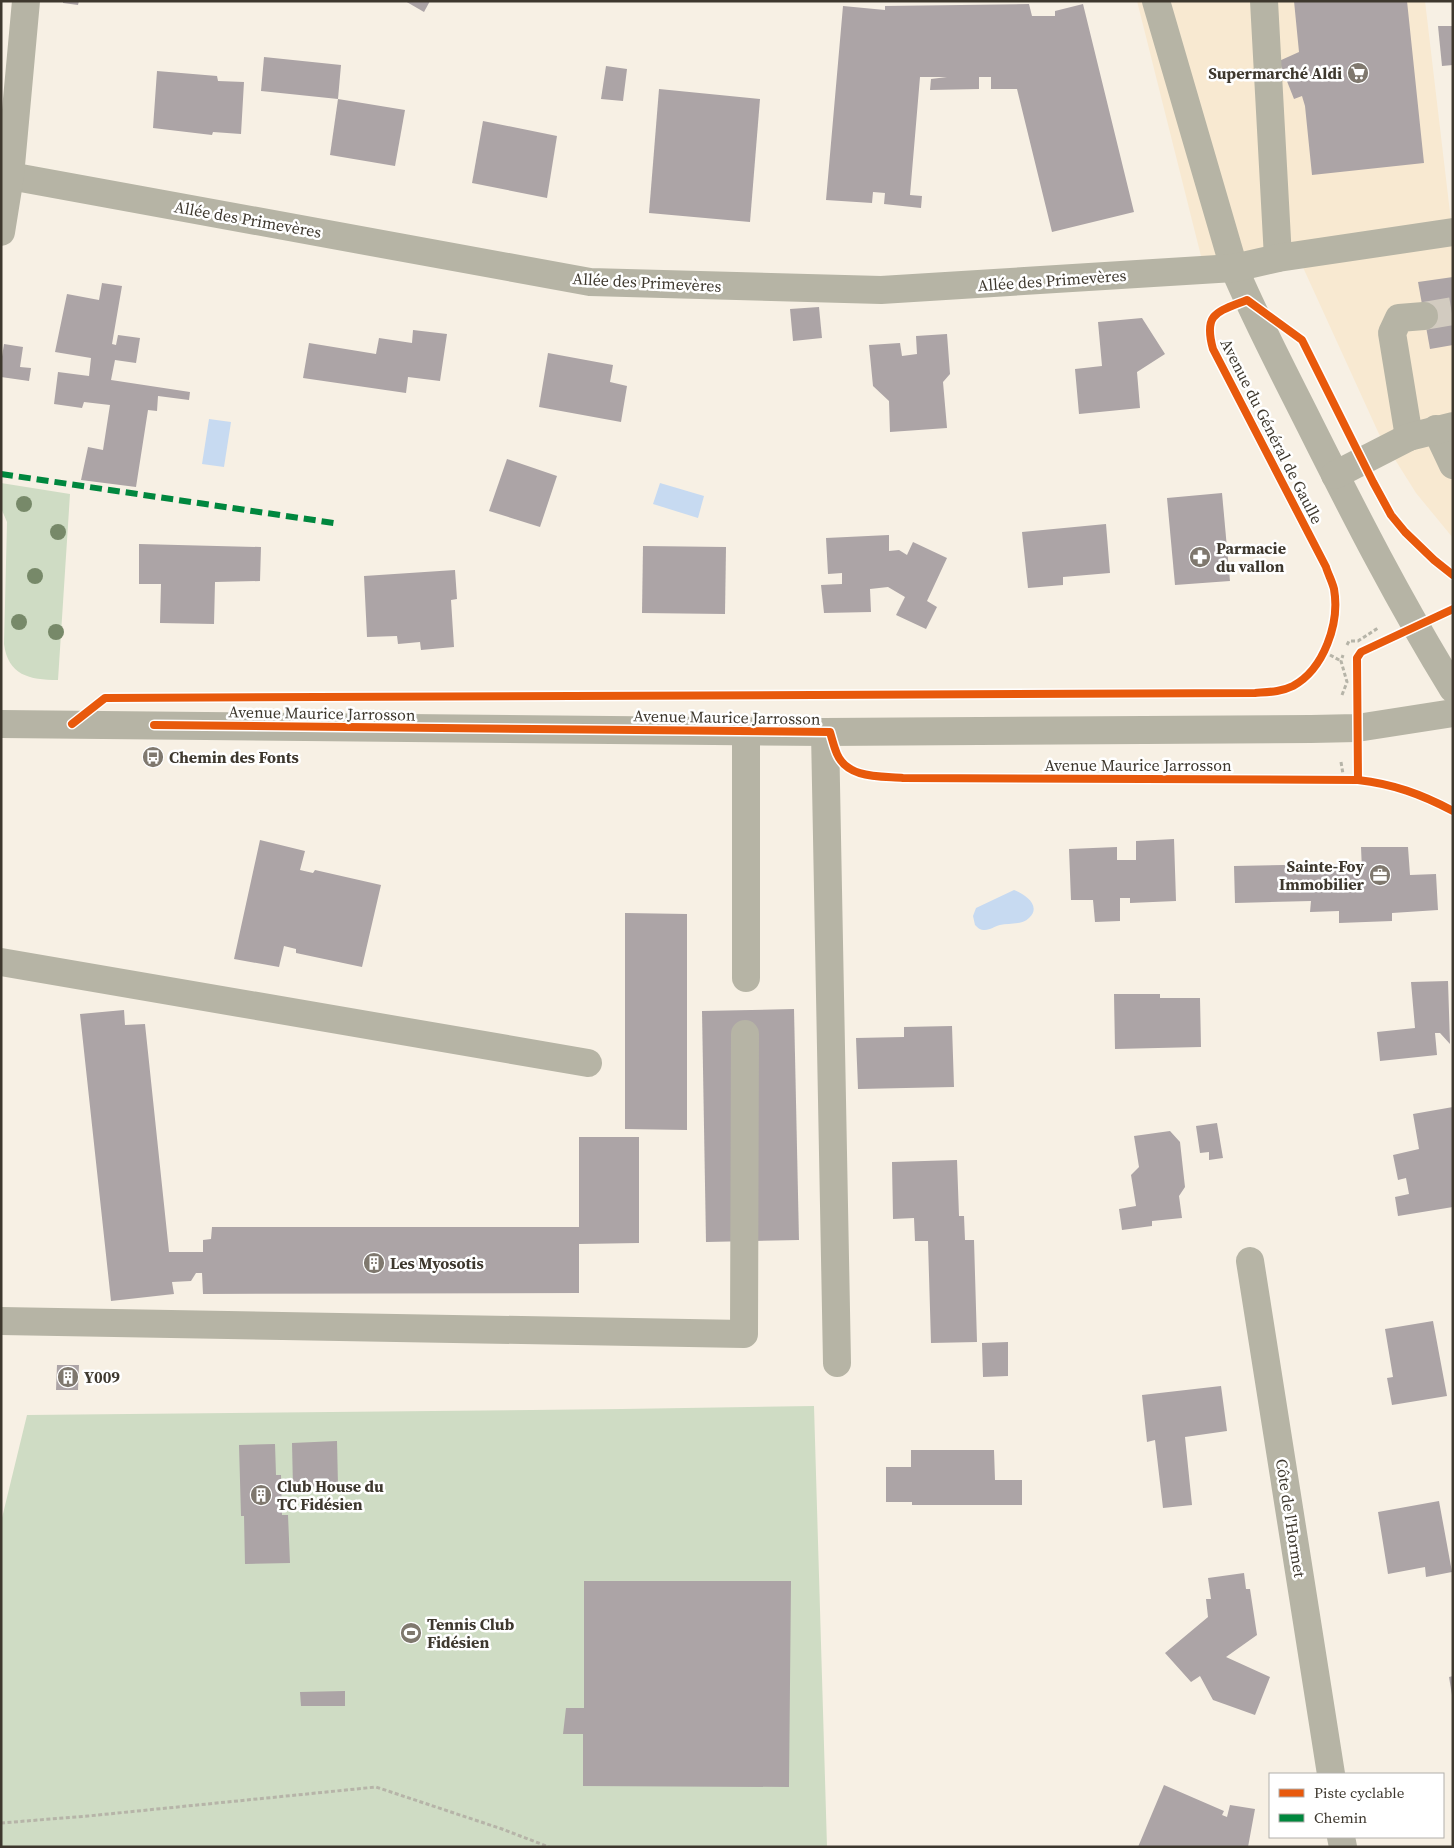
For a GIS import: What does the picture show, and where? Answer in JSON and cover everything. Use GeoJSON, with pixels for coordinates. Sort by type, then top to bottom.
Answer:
{"type":"FeatureCollection","features":[{"type":"Feature","properties":{"kind":"street"},"geometry":{"type":"LineString","coordinates":[[1,232],[10,176],[26,1]]}},
{"type":"Feature","properties":{"kind":"street"},"geometry":{"type":"LineString","coordinates":[[1156,1],[1234,268],[1247,300],[1335,475],[1415,627],[1453,689]]}},
{"type":"Feature","properties":{"kind":"street"},"geometry":{"type":"LineString","coordinates":[[1264,1],[1278,258]]}},
{"type":"Feature","properties":{"kind":"street","name":"Allée des Primevères"},"geometry":{"type":"LineString","coordinates":[[10,176],[590,282],[881,290],[1234,268],[1278,258],[1453,232]]}},
{"type":"Feature","properties":{"kind":"street"},"geometry":{"type":"LineString","coordinates":[[1408,437],[1392,333],[1399,318],[1424,316]]}},
{"type":"Feature","properties":{"kind":"street"},"geometry":{"type":"LineString","coordinates":[[1335,475],[1408,437],[1444,428],[1453,465]]}},
{"type":"Feature","properties":{"kind":"street","name":"Avenue Maurice Jarrosson"},"geometry":{"type":"LineString","coordinates":[[1,724],[825,732],[1357,728],[1453,713]]}},
{"type":"Feature","properties":{"kind":"street"},"geometry":{"type":"LineString","coordinates":[[746,731],[746,978]]}},
{"type":"Feature","properties":{"kind":"street"},"geometry":{"type":"LineString","coordinates":[[825,732],[837,1363]]}},
{"type":"Feature","properties":{"kind":"street"},"geometry":{"type":"LineString","coordinates":[[1,962],[588,1063]]}},
{"type":"Feature","properties":{"kind":"street"},"geometry":{"type":"LineString","coordinates":[[1,1321],[744,1334],[745,1034]]}},
{"type":"Feature","properties":{"kind":"street","name":"Côte de l'Hormet"},"geometry":{"type":"LineString","coordinates":[[1250,1262],[1331,1773]]}},
{"type":"Feature","properties":{"kind":"path"},"geometry":{"type":"LineString","coordinates":[[1347,645],[1350,641],[1358,641],[1381,625]]}},
{"type":"Feature","properties":{"kind":"path"},"geometry":{"type":"LineString","coordinates":[[1319,658],[1326,646]]}},
{"type":"Feature","properties":{"kind":"path"},"geometry":{"type":"LineString","coordinates":[[1337,646],[1347,655],[1340,660]]}},
{"type":"Feature","properties":{"kind":"path"},"geometry":{"type":"LineString","coordinates":[[1330,655],[1340,660],[1348,682],[1341,701]]}},
{"type":"Feature","properties":{"kind":"path"},"geometry":{"type":"LineString","coordinates":[[1332,780],[1350,780]]}},
{"type":"Feature","properties":{"kind":"path"},"geometry":{"type":"LineString","coordinates":[[1,1823],[376,1787],[502,1829],[549,1847]]}},
{"type":"Feature","properties":{"kind":"shaded area"},"geometry":{"type":"Polygon","coordinates":[[[1137,1],[1425,1],[1453,238],[1453,538],[1416,493],[1379,434],[1301,263],[1203,264],[1137,1]]]}},
{"type":"Feature","properties":{"kind":"green space"},"geometry":{"type":"Polygon","coordinates":[[[1,483],[70,494],[58,680],[38,679],[22,674],[10,663],[6,654],[4,644],[7,522],[1,508],[1,483]]]}},
{"type":"Feature","properties":{"kind":"green space","name":"Tennis Club Fidésien"},"geometry":{"type":"Polygon","coordinates":[[[814,1406],[827,1847],[1,1847],[1,1522],[27,1415],[814,1406]]]}},
{"type":"Feature","properties":{"kind":"water"},"geometry":{"type":"Polygon","coordinates":[[[209,419],[231,422],[224,467],[202,464],[209,419]]]}},
{"type":"Feature","properties":{"kind":"water"},"geometry":{"type":"Polygon","coordinates":[[[660,483],[704,496],[698,518],[653,504],[660,483]]]}},
{"type":"Feature","properties":{"kind":"water"},"geometry":{"type":"Polygon","coordinates":[[[1014,890],[1027,897],[1033,905],[1033,914],[1029,918],[1023,922],[1000,925],[987,930],[980,929],[975,925],[973,916],[976,908],[1014,890]]]}},
{"type":"Feature","properties":{"kind":"building"},"geometry":{"type":"Polygon","coordinates":[[[63,1],[79,1],[78,5],[63,3],[63,1]]]}},
{"type":"Feature","properties":{"kind":"building"},"geometry":{"type":"Polygon","coordinates":[[[405,1],[430,1],[424,12],[405,1]]]}},
{"type":"Feature","properties":{"kind":"building","name":"Supermarché Aldi"},"geometry":{"type":"Polygon","coordinates":[[[1294,1],[1407,1],[1424,163],[1312,175],[1305,106],[1302,96],[1294,99],[1279,61],[1299,52],[1294,1]]]}},
{"type":"Feature","properties":{"kind":"building"},"geometry":{"type":"Polygon","coordinates":[[[1029,4],[1032,16],[1055,16],[1055,11],[1083,4],[1134,212],[1052,232],[1017,89],[991,89],[991,77],[979,77],[979,89],[930,90],[931,79],[947,77],[920,77],[910,195],[922,196],[921,208],[884,204],[885,193],[873,192],[872,203],[826,200],[843,6],[885,10],[885,6],[1029,4]]]}},
{"type":"Feature","properties":{"kind":"building"},"geometry":{"type":"Polygon","coordinates":[[[1438,26],[1453,26],[1453,65],[1442,66],[1438,26]]]}},
{"type":"Feature","properties":{"kind":"building"},"geometry":{"type":"Polygon","coordinates":[[[264,57],[341,65],[338,99],[261,91],[264,57]]]}},
{"type":"Feature","properties":{"kind":"building"},"geometry":{"type":"Polygon","coordinates":[[[606,66],[627,69],[623,101],[601,99],[606,66]]]}},
{"type":"Feature","properties":{"kind":"building"},"geometry":{"type":"Polygon","coordinates":[[[157,71],[217,76],[218,81],[244,82],[241,134],[213,132],[212,135],[153,128],[157,71]]]}},
{"type":"Feature","properties":{"kind":"building"},"geometry":{"type":"Polygon","coordinates":[[[659,89],[760,99],[750,222],[649,213],[659,89]]]}},
{"type":"Feature","properties":{"kind":"building"},"geometry":{"type":"Polygon","coordinates":[[[338,99],[405,110],[395,166],[330,155],[338,99]]]}},
{"type":"Feature","properties":{"kind":"building"},"geometry":{"type":"Polygon","coordinates":[[[483,121],[557,136],[547,198],[472,183],[483,121]]]}},
{"type":"Feature","properties":{"kind":"building"},"geometry":{"type":"Polygon","coordinates":[[[1453,277],[1453,345],[1430,349],[1418,282],[1453,277]]]}},
{"type":"Feature","properties":{"kind":"building"},"geometry":{"type":"Polygon","coordinates":[[[102,283],[122,286],[112,344],[116,345],[118,335],[140,338],[136,363],[115,360],[111,380],[190,392],[189,400],[158,396],[157,411],[148,410],[136,487],[81,480],[88,447],[103,450],[110,405],[84,402],[82,408],[54,404],[58,372],[89,376],[91,358],[55,352],[67,294],[99,300],[102,283]]]}},
{"type":"Feature","properties":{"kind":"building"},"geometry":{"type":"Polygon","coordinates":[[[819,307],[822,338],[793,341],[790,309],[819,307]]]}},
{"type":"Feature","properties":{"kind":"building"},"geometry":{"type":"Polygon","coordinates":[[[1142,318],[1165,354],[1137,372],[1140,408],[1079,414],[1075,369],[1102,366],[1098,322],[1142,318]]]}},
{"type":"Feature","properties":{"kind":"building"},"geometry":{"type":"Polygon","coordinates":[[[413,330],[447,334],[440,381],[408,377],[406,393],[303,378],[309,343],[376,354],[379,338],[412,343],[413,330]]]}},
{"type":"Feature","properties":{"kind":"building"},"geometry":{"type":"Polygon","coordinates":[[[947,334],[950,374],[943,382],[947,428],[890,432],[889,401],[873,386],[869,345],[900,343],[902,356],[917,354],[916,336],[947,334]]]}},
{"type":"Feature","properties":{"kind":"building"},"geometry":{"type":"Polygon","coordinates":[[[4,344],[23,347],[20,367],[31,368],[29,381],[1,377],[4,344]]]}},
{"type":"Feature","properties":{"kind":"building"},"geometry":{"type":"Polygon","coordinates":[[[548,353],[613,365],[610,382],[627,386],[621,422],[539,407],[548,353]]]}},
{"type":"Feature","properties":{"kind":"building"},"geometry":{"type":"Polygon","coordinates":[[[507,459],[557,476],[540,527],[489,511],[507,459]]]}},
{"type":"Feature","properties":{"kind":"building","name":"Parmacie du vallon"},"geometry":{"type":"Polygon","coordinates":[[[1222,493],[1230,581],[1175,585],[1167,498],[1222,493]]]}},
{"type":"Feature","properties":{"kind":"building"},"geometry":{"type":"Polygon","coordinates":[[[1106,524],[1110,573],[1063,577],[1063,585],[1028,588],[1022,532],[1106,524]]]}},
{"type":"Feature","properties":{"kind":"building"},"geometry":{"type":"Polygon","coordinates":[[[889,535],[889,551],[899,550],[907,555],[913,542],[947,558],[927,601],[937,607],[926,629],[896,615],[905,597],[888,587],[870,589],[871,612],[824,613],[821,585],[842,584],[842,573],[828,574],[826,538],[889,535]]]}},
{"type":"Feature","properties":{"kind":"building"},"geometry":{"type":"Polygon","coordinates":[[[139,544],[261,547],[260,581],[215,582],[214,624],[160,623],[161,584],[139,584],[139,544]]]}},
{"type":"Feature","properties":{"kind":"building"},"geometry":{"type":"Polygon","coordinates":[[[643,546],[726,547],[725,614],[642,613],[643,546]]]}},
{"type":"Feature","properties":{"kind":"building"},"geometry":{"type":"Polygon","coordinates":[[[455,570],[457,599],[451,600],[454,647],[421,650],[420,642],[398,644],[397,636],[367,637],[364,576],[455,570]]]}},
{"type":"Feature","properties":{"kind":"building"},"geometry":{"type":"Polygon","coordinates":[[[1174,839],[1176,901],[1130,903],[1130,898],[1120,898],[1120,921],[1095,922],[1093,900],[1071,900],[1069,849],[1117,847],[1117,860],[1136,860],[1136,841],[1174,839]]]}},
{"type":"Feature","properties":{"kind":"building"},"geometry":{"type":"Polygon","coordinates":[[[260,840],[305,851],[300,870],[313,873],[315,870],[381,885],[362,967],[296,953],[296,949],[284,946],[279,967],[234,959],[260,840]]]}},
{"type":"Feature","properties":{"kind":"building"},"geometry":{"type":"Polygon","coordinates":[[[1361,847],[1408,847],[1410,875],[1436,874],[1438,910],[1392,913],[1392,921],[1339,923],[1339,911],[1310,912],[1311,901],[1235,903],[1234,866],[1340,864],[1341,871],[1362,871],[1361,847]]]}},
{"type":"Feature","properties":{"kind":"building"},"geometry":{"type":"Polygon","coordinates":[[[625,913],[687,914],[687,1130],[625,1129],[625,913]]]}},
{"type":"Feature","properties":{"kind":"building"},"geometry":{"type":"Polygon","coordinates":[[[1448,981],[1450,1044],[1440,1033],[1435,1033],[1437,1055],[1380,1061],[1377,1032],[1415,1028],[1411,982],[1448,981]]]}},
{"type":"Feature","properties":{"kind":"building"},"geometry":{"type":"Polygon","coordinates":[[[1114,994],[1160,994],[1160,998],[1200,998],[1201,1047],[1115,1049],[1114,994]]]}},
{"type":"Feature","properties":{"kind":"building"},"geometry":{"type":"Polygon","coordinates":[[[794,1009],[799,1240],[706,1242],[702,1011],[794,1009]]]}},
{"type":"Feature","properties":{"kind":"building"},"geometry":{"type":"Polygon","coordinates":[[[124,1010],[125,1025],[145,1024],[169,1252],[203,1252],[203,1240],[211,1239],[212,1227],[579,1227],[579,1137],[639,1137],[639,1243],[579,1244],[579,1293],[203,1294],[202,1273],[196,1273],[191,1281],[172,1282],[174,1294],[111,1301],[80,1014],[124,1010]]]}},
{"type":"Feature","properties":{"kind":"building"},"geometry":{"type":"Polygon","coordinates":[[[952,1026],[954,1087],[858,1089],[856,1038],[904,1037],[904,1027],[952,1026]]]}},
{"type":"Feature","properties":{"kind":"building"},"geometry":{"type":"Polygon","coordinates":[[[1453,1107],[1453,1207],[1398,1216],[1395,1197],[1409,1194],[1406,1178],[1398,1180],[1393,1155],[1419,1149],[1413,1114],[1453,1107]]]}},
{"type":"Feature","properties":{"kind":"building"},"geometry":{"type":"Polygon","coordinates":[[[1217,1123],[1223,1158],[1209,1160],[1209,1152],[1200,1153],[1196,1126],[1217,1123]]]}},
{"type":"Feature","properties":{"kind":"building"},"geometry":{"type":"Polygon","coordinates":[[[1170,1131],[1180,1142],[1185,1187],[1179,1196],[1182,1218],[1152,1221],[1152,1226],[1122,1230],[1119,1209],[1136,1206],[1131,1175],[1139,1167],[1134,1136],[1170,1131]]]}},
{"type":"Feature","properties":{"kind":"building"},"geometry":{"type":"Polygon","coordinates":[[[957,1160],[959,1216],[964,1216],[965,1240],[974,1240],[977,1342],[931,1343],[928,1241],[915,1241],[914,1218],[893,1219],[892,1162],[957,1160]]]}},
{"type":"Feature","properties":{"kind":"building"},"geometry":{"type":"Polygon","coordinates":[[[1433,1321],[1447,1396],[1392,1405],[1387,1378],[1393,1377],[1385,1329],[1433,1321]]]}},
{"type":"Feature","properties":{"kind":"building"},"geometry":{"type":"Polygon","coordinates":[[[1008,1342],[1008,1376],[983,1377],[982,1343],[1008,1342]]]}},
{"type":"Feature","properties":{"kind":"building","name":"Y009"},"geometry":{"type":"Polygon","coordinates":[[[57,1365],[79,1365],[78,1390],[56,1390],[57,1365]]]}},
{"type":"Feature","properties":{"kind":"building"},"geometry":{"type":"Polygon","coordinates":[[[1221,1386],[1227,1431],[1185,1437],[1192,1505],[1163,1508],[1155,1440],[1147,1442],[1142,1395],[1221,1386]]]}},
{"type":"Feature","properties":{"kind":"building"},"geometry":{"type":"Polygon","coordinates":[[[337,1441],[338,1486],[293,1488],[292,1443],[337,1441]]]}},
{"type":"Feature","properties":{"kind":"building","name":"Club House du TC Fidésien"},"geometry":{"type":"Polygon","coordinates":[[[275,1444],[276,1475],[281,1475],[282,1515],[288,1515],[290,1563],[245,1564],[244,1516],[241,1516],[239,1445],[275,1444]]]}},
{"type":"Feature","properties":{"kind":"building"},"geometry":{"type":"Polygon","coordinates":[[[911,1450],[994,1450],[995,1480],[1022,1480],[1022,1505],[912,1505],[912,1502],[886,1502],[886,1467],[911,1467],[911,1450]]]}},
{"type":"Feature","properties":{"kind":"building"},"geometry":{"type":"Polygon","coordinates":[[[1439,1501],[1452,1572],[1426,1577],[1425,1567],[1388,1574],[1378,1512],[1439,1501]]]}},
{"type":"Feature","properties":{"kind":"building"},"geometry":{"type":"Polygon","coordinates":[[[1244,1573],[1246,1589],[1250,1589],[1257,1635],[1226,1657],[1270,1677],[1255,1715],[1213,1700],[1200,1676],[1191,1682],[1165,1653],[1208,1617],[1206,1599],[1211,1599],[1208,1578],[1244,1573]]]}},
{"type":"Feature","properties":{"kind":"building"},"geometry":{"type":"Polygon","coordinates":[[[584,1581],[791,1581],[789,1787],[583,1786],[583,1734],[563,1734],[566,1708],[584,1708],[584,1581]]]}},
{"type":"Feature","properties":{"kind":"building"},"geometry":{"type":"Polygon","coordinates":[[[1453,1676],[1453,1695],[1452,1695],[1449,1677],[1453,1676]]]}},
{"type":"Feature","properties":{"kind":"building"},"geometry":{"type":"Polygon","coordinates":[[[345,1691],[345,1706],[301,1706],[300,1692],[345,1691]]]}},
{"type":"Feature","properties":{"kind":"building"},"geometry":{"type":"Polygon","coordinates":[[[1164,1785],[1224,1811],[1222,1815],[1227,1817],[1230,1805],[1255,1809],[1248,1847],[1138,1847],[1164,1785]]]}},
{"type":"Feature","properties":{"kind":"tunnel"},"geometry":{"type":"LineString","coordinates":[[1424,316],[1453,311]]}},
{"type":"Feature","properties":{"kind":"marked path"},"geometry":{"type":"LineString","coordinates":[[1,474],[334,523]]}},
{"type":"Feature","properties":{"kind":"cycle path","name":"Avenue du Général de Gaulle"},"geometry":{"type":"LineString","coordinates":[[72,724],[105,698],[1255,693],[1288,688],[1304,678],[1321,657],[1332,630],[1335,602],[1334,589],[1326,567],[1213,349],[1210,337],[1211,321],[1220,311],[1247,300],[1302,340],[1391,515],[1405,532],[1434,560],[1453,575]]}},
{"type":"Feature","properties":{"kind":"cycle path"},"geometry":{"type":"LineString","coordinates":[[1358,780],[1357,658],[1361,652],[1453,609]]}},
{"type":"Feature","properties":{"kind":"cycle path"},"geometry":{"type":"LineString","coordinates":[[154,725],[830,732],[837,754],[842,762],[849,768],[865,775],[903,778],[1358,780],[1383,784],[1407,791],[1453,811]]}},
{"type":"Feature","properties":{"kind":"place","name":"Supermarché Aldi"},"geometry":{"type":"Point","coordinates":[1358,73]}},
{"type":"Feature","properties":{"kind":"place","name":"Parmacie du vallon"},"geometry":{"type":"Point","coordinates":[1200,557]}},
{"type":"Feature","properties":{"kind":"place","name":"Chemin des Fonts"},"geometry":{"type":"Point","coordinates":[153,757]}},
{"type":"Feature","properties":{"kind":"place","name":"Sainte-Foy Immobilier"},"geometry":{"type":"Point","coordinates":[1380,875]}},
{"type":"Feature","properties":{"kind":"place","name":"Les Myosotis"},"geometry":{"type":"Point","coordinates":[374,1263]}},
{"type":"Feature","properties":{"kind":"place","name":"Y009"},"geometry":{"type":"Point","coordinates":[68,1377]}},
{"type":"Feature","properties":{"kind":"place","name":"Club House du TC Fidésien"},"geometry":{"type":"Point","coordinates":[261,1495]}},
{"type":"Feature","properties":{"kind":"place","name":"Tennis Club Fidésien"},"geometry":{"type":"Point","coordinates":[411,1633]}}]}
